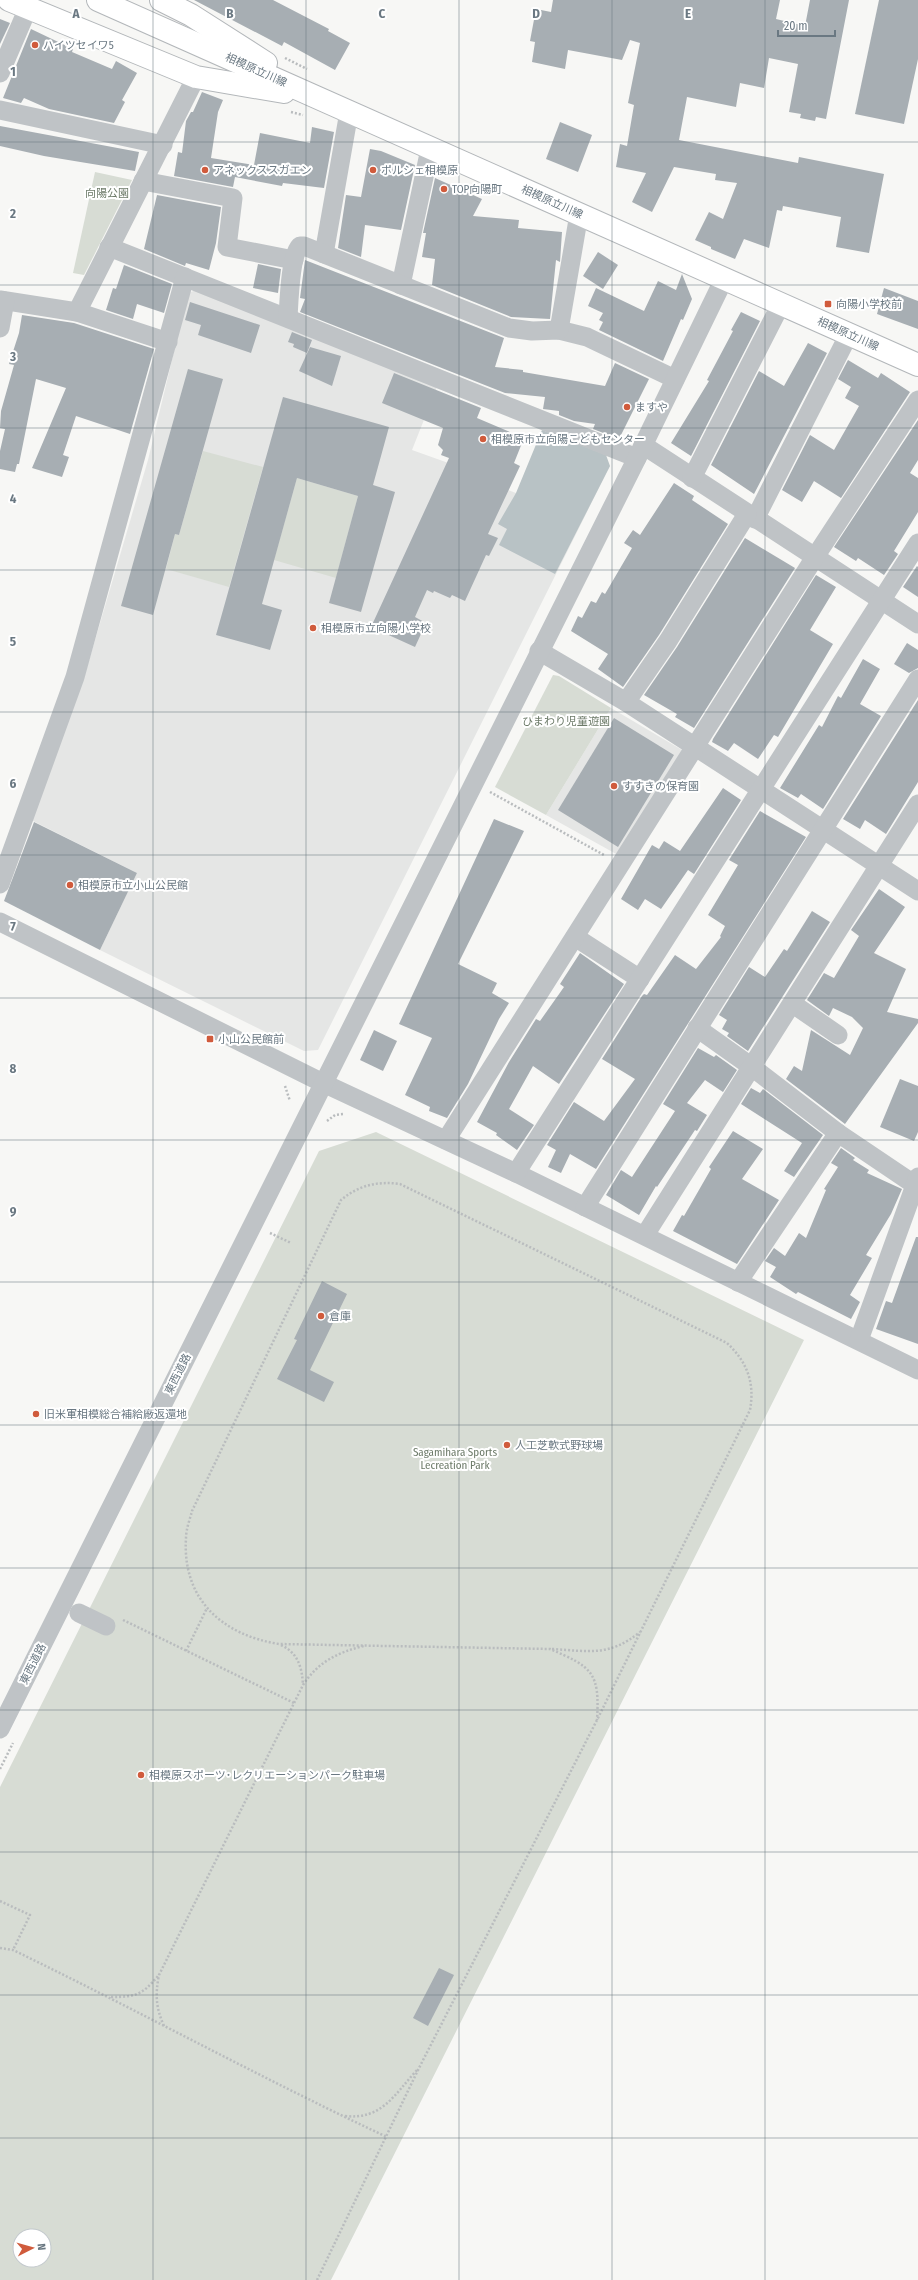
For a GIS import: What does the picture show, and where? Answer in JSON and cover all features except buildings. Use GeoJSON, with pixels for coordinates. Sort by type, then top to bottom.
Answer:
{"type":"FeatureCollection","features":[{"type":"Feature","properties":{"kind":"main road","name":"相模原立川線"},"geometry":{"type":"LineString","coordinates":[[98,0],[918,365]]}},
{"type":"Feature","properties":{"kind":"main road"},"geometry":{"type":"LineString","coordinates":[[161,0],[191,15],[316,97]]}},
{"type":"Feature","properties":{"kind":"main road"},"geometry":{"type":"LineString","coordinates":[[18,4],[196,77],[316,97]]}},
{"type":"Feature","properties":{"kind":"street"},"geometry":{"type":"LineString","coordinates":[[0,73],[18,4]]}},
{"type":"Feature","properties":{"kind":"street"},"geometry":{"type":"LineString","coordinates":[[77,312],[109,247],[163,145],[196,77]]}},
{"type":"Feature","properties":{"kind":"street"},"geometry":{"type":"LineString","coordinates":[[0,110],[163,145]]}},
{"type":"Feature","properties":{"kind":"street"},"geometry":{"type":"LineString","coordinates":[[324,254],[349,112]]}},
{"type":"Feature","properties":{"kind":"street"},"geometry":{"type":"LineString","coordinates":[[401,285],[430,149]]}},
{"type":"Feature","properties":{"kind":"street"},"geometry":{"type":"LineString","coordinates":[[143,181],[233,198],[227,247],[294,260]]}},
{"type":"Feature","properties":{"kind":"street"},"geometry":{"type":"LineString","coordinates":[[559,330],[579,214]]}},
{"type":"Feature","properties":{"kind":"street"},"geometry":{"type":"LineString","coordinates":[[288,318],[294,260],[297,249],[300,246],[324,254],[509,328],[532,331],[559,330],[587,337],[675,379]]}},
{"type":"Feature","properties":{"kind":"street"},"geometry":{"type":"LineString","coordinates":[[109,247],[288,318],[640,452],[692,478],[918,624]]}},
{"type":"Feature","properties":{"kind":"street"},"geometry":{"type":"LineString","coordinates":[[0,884],[75,677],[185,277]]}},
{"type":"Feature","properties":{"kind":"street","name":"東西道路"},"geometry":{"type":"LineString","coordinates":[[0,1729],[640,452],[724,279]]}},
{"type":"Feature","properties":{"kind":"street"},"geometry":{"type":"LineString","coordinates":[[0,328],[3,300],[77,312],[168,342]]}},
{"type":"Feature","properties":{"kind":"street"},"geometry":{"type":"LineString","coordinates":[[692,478],[781,304]]}},
{"type":"Feature","properties":{"kind":"street"},"geometry":{"type":"LineString","coordinates":[[626,702],[751,516],[849,334]]}},
{"type":"Feature","properties":{"kind":"street"},"geometry":{"type":"LineString","coordinates":[[446,1140],[815,557],[918,400]]}},
{"type":"Feature","properties":{"kind":"street"},"geometry":{"type":"LineString","coordinates":[[516,1173],[760,788],[918,543]]}},
{"type":"Feature","properties":{"kind":"street"},"geometry":{"type":"LineString","coordinates":[[540,651],[626,702],[918,892]]}},
{"type":"Feature","properties":{"kind":"street"},"geometry":{"type":"LineString","coordinates":[[584,1207],[918,679]]}},
{"type":"Feature","properties":{"kind":"street"},"geometry":{"type":"LineString","coordinates":[[645,1235],[793,1004],[918,804]]}},
{"type":"Feature","properties":{"kind":"street"},"geometry":{"type":"LineString","coordinates":[[0,922],[323,1083],[645,1235],[918,1370]]}},
{"type":"Feature","properties":{"kind":"street"},"geometry":{"type":"LineString","coordinates":[[575,937],[640,979]]}},
{"type":"Feature","properties":{"kind":"street"},"geometry":{"type":"LineString","coordinates":[[793,1004],[838,1035]]}},
{"type":"Feature","properties":{"kind":"street"},"geometry":{"type":"LineString","coordinates":[[697,1028],[752,1067],[838,1133],[916,1181],[859,1340]]}},
{"type":"Feature","properties":{"kind":"street"},"geometry":{"type":"LineString","coordinates":[[738,1282],[838,1133]]}},
{"type":"Feature","properties":{"kind":"street"},"geometry":{"type":"LineString","coordinates":[[79,1613],[113,1622]]}},
{"type":"Feature","properties":{"kind":"path"},"geometry":{"type":"LineString","coordinates":[[487,790],[621,864]]}},
{"type":"Feature","properties":{"kind":"path"},"geometry":{"type":"LineString","coordinates":[[317,2280],[419,2068],[598,1720],[750,1410],[752,1396],[751,1382],[746,1367],[738,1353],[727,1343],[400,1184],[388,1182],[364,1186],[351,1192],[341,1200],[192,1511],[186,1537],[186,1564],[196,1589],[207,1608],[221,1623],[240,1633],[259,1641],[279,1644],[550,1648],[592,1651],[608,1650],[625,1644],[641,1631]]}},
{"type":"Feature","properties":{"kind":"path"},"geometry":{"type":"LineString","coordinates":[[270,1232],[291,1243]]}},
{"type":"Feature","properties":{"kind":"path"},"geometry":{"type":"LineString","coordinates":[[186,1651],[207,1608]]}},
{"type":"Feature","properties":{"kind":"path"},"geometry":{"type":"LineString","coordinates":[[113,1622],[186,1651],[294,1703]]}},
{"type":"Feature","properties":{"kind":"path"},"geometry":{"type":"LineString","coordinates":[[279,1644],[290,1649],[297,1658],[302,1671],[303,1685]]}},
{"type":"Feature","properties":{"kind":"path"},"geometry":{"type":"LineString","coordinates":[[110,1997],[133,1997],[147,1989],[158,1975],[303,1685],[312,1672],[326,1660],[346,1650],[368,1645]]}},
{"type":"Feature","properties":{"kind":"path"},"geometry":{"type":"LineString","coordinates":[[550,1648],[579,1662],[592,1673],[599,1694],[598,1720]]}},
{"type":"Feature","properties":{"kind":"path"},"geometry":{"type":"LineString","coordinates":[[0,1901],[30,1915],[13,1950]]}},
{"type":"Feature","properties":{"kind":"path"},"geometry":{"type":"LineString","coordinates":[[0,1948],[13,1950],[110,1997],[342,2116],[387,2137]]}},
{"type":"Feature","properties":{"kind":"path"},"geometry":{"type":"LineString","coordinates":[[158,1975],[155,1992],[157,2008],[164,2026]]}},
{"type":"Feature","properties":{"kind":"path"},"geometry":{"type":"LineString","coordinates":[[342,2116],[359,2118],[372,2115],[384,2106],[419,2068]]}},
{"type":"Feature","properties":{"kind":"shaded area","name":"相模原市立向陽小学校"},"geometry":{"type":"Polygon","coordinates":[[[196,290],[437,387],[412,450],[468,470],[467,474],[516,493],[610,466],[318,1050],[304,1051],[100,950],[137,873],[31,820],[83,681],[148,460],[188,293],[196,290]]]}},
{"type":"Feature","properties":{"kind":"shaded area"},"geometry":{"type":"Polygon","coordinates":[[[542,430],[606,455],[610,466],[555,574],[499,545],[507,529],[498,524],[516,493],[542,430]]]}},
{"type":"Feature","properties":{"kind":"shaded area","name":"すすきの保育園"},"geometry":{"type":"Polygon","coordinates":[[[611,708],[682,750],[618,855],[546,815],[611,708]]]}},
{"type":"Feature","properties":{"kind":"green space","name":"向陽公園"},"geometry":{"type":"Polygon","coordinates":[[[95,172],[132,180],[84,275],[73,273],[95,172]]]}},
{"type":"Feature","properties":{"kind":"green space"},"geometry":{"type":"Polygon","coordinates":[[[203,451],[263,467],[229,587],[166,569],[175,534],[179,535],[203,451]]]}},
{"type":"Feature","properties":{"kind":"green space"},"geometry":{"type":"Polygon","coordinates":[[[297,478],[358,496],[336,578],[274,560],[297,478]]]}},
{"type":"Feature","properties":{"kind":"green space","name":"ひまわり児童遊園"},"geometry":{"type":"Polygon","coordinates":[[[553,675],[559,676],[611,708],[546,815],[495,787],[553,675]]]}},
{"type":"Feature","properties":{"kind":"green space","name":"Sagamihara Sports Lecreation Park"},"geometry":{"type":"Polygon","coordinates":[[[376,1132],[804,1340],[331,2280],[0,2280],[0,1787],[319,1151],[376,1132]]]}},
{"type":"Feature","properties":{"kind":"place","name":"ハイツセイワ5"},"geometry":{"type":"Point","coordinates":[35,45]}},
{"type":"Feature","properties":{"kind":"place","name":"アネックススガエン"},"geometry":{"type":"Point","coordinates":[205,170]}},
{"type":"Feature","properties":{"kind":"place","name":"ポルシェ相模原"},"geometry":{"type":"Point","coordinates":[373,170]}},
{"type":"Feature","properties":{"kind":"place","name":"TOP向陽町"},"geometry":{"type":"Point","coordinates":[444,189]}},
{"type":"Feature","properties":{"kind":"place","name":"向陽小学校前"},"geometry":{"type":"Point","coordinates":[828,304]}},
{"type":"Feature","properties":{"kind":"place","name":"ますや"},"geometry":{"type":"Point","coordinates":[627,407]}},
{"type":"Feature","properties":{"kind":"place","name":"相模原市立向陽こどもセンター"},"geometry":{"type":"Point","coordinates":[483,439]}},
{"type":"Feature","properties":{"kind":"place","name":"相模原市立向陽小学校"},"geometry":{"type":"Point","coordinates":[313,628]}},
{"type":"Feature","properties":{"kind":"place","name":"すすきの保育園"},"geometry":{"type":"Point","coordinates":[614,786]}},
{"type":"Feature","properties":{"kind":"place","name":"相模原市立小山公民館"},"geometry":{"type":"Point","coordinates":[70,885]}},
{"type":"Feature","properties":{"kind":"place","name":"小山公民館前"},"geometry":{"type":"Point","coordinates":[210,1039]}},
{"type":"Feature","properties":{"kind":"place","name":"倉庫"},"geometry":{"type":"Point","coordinates":[321,1316]}},
{"type":"Feature","properties":{"kind":"place","name":"旧米軍相模総合補給廠返還地"},"geometry":{"type":"Point","coordinates":[36,1414]}},
{"type":"Feature","properties":{"kind":"place","name":"人工芝軟式野球場"},"geometry":{"type":"Point","coordinates":[507,1445]}},
{"type":"Feature","properties":{"kind":"place","name":"相模原スポーツ･レクリエーションパーク駐車場"},"geometry":{"type":"Point","coordinates":[141,1775]}}]}
